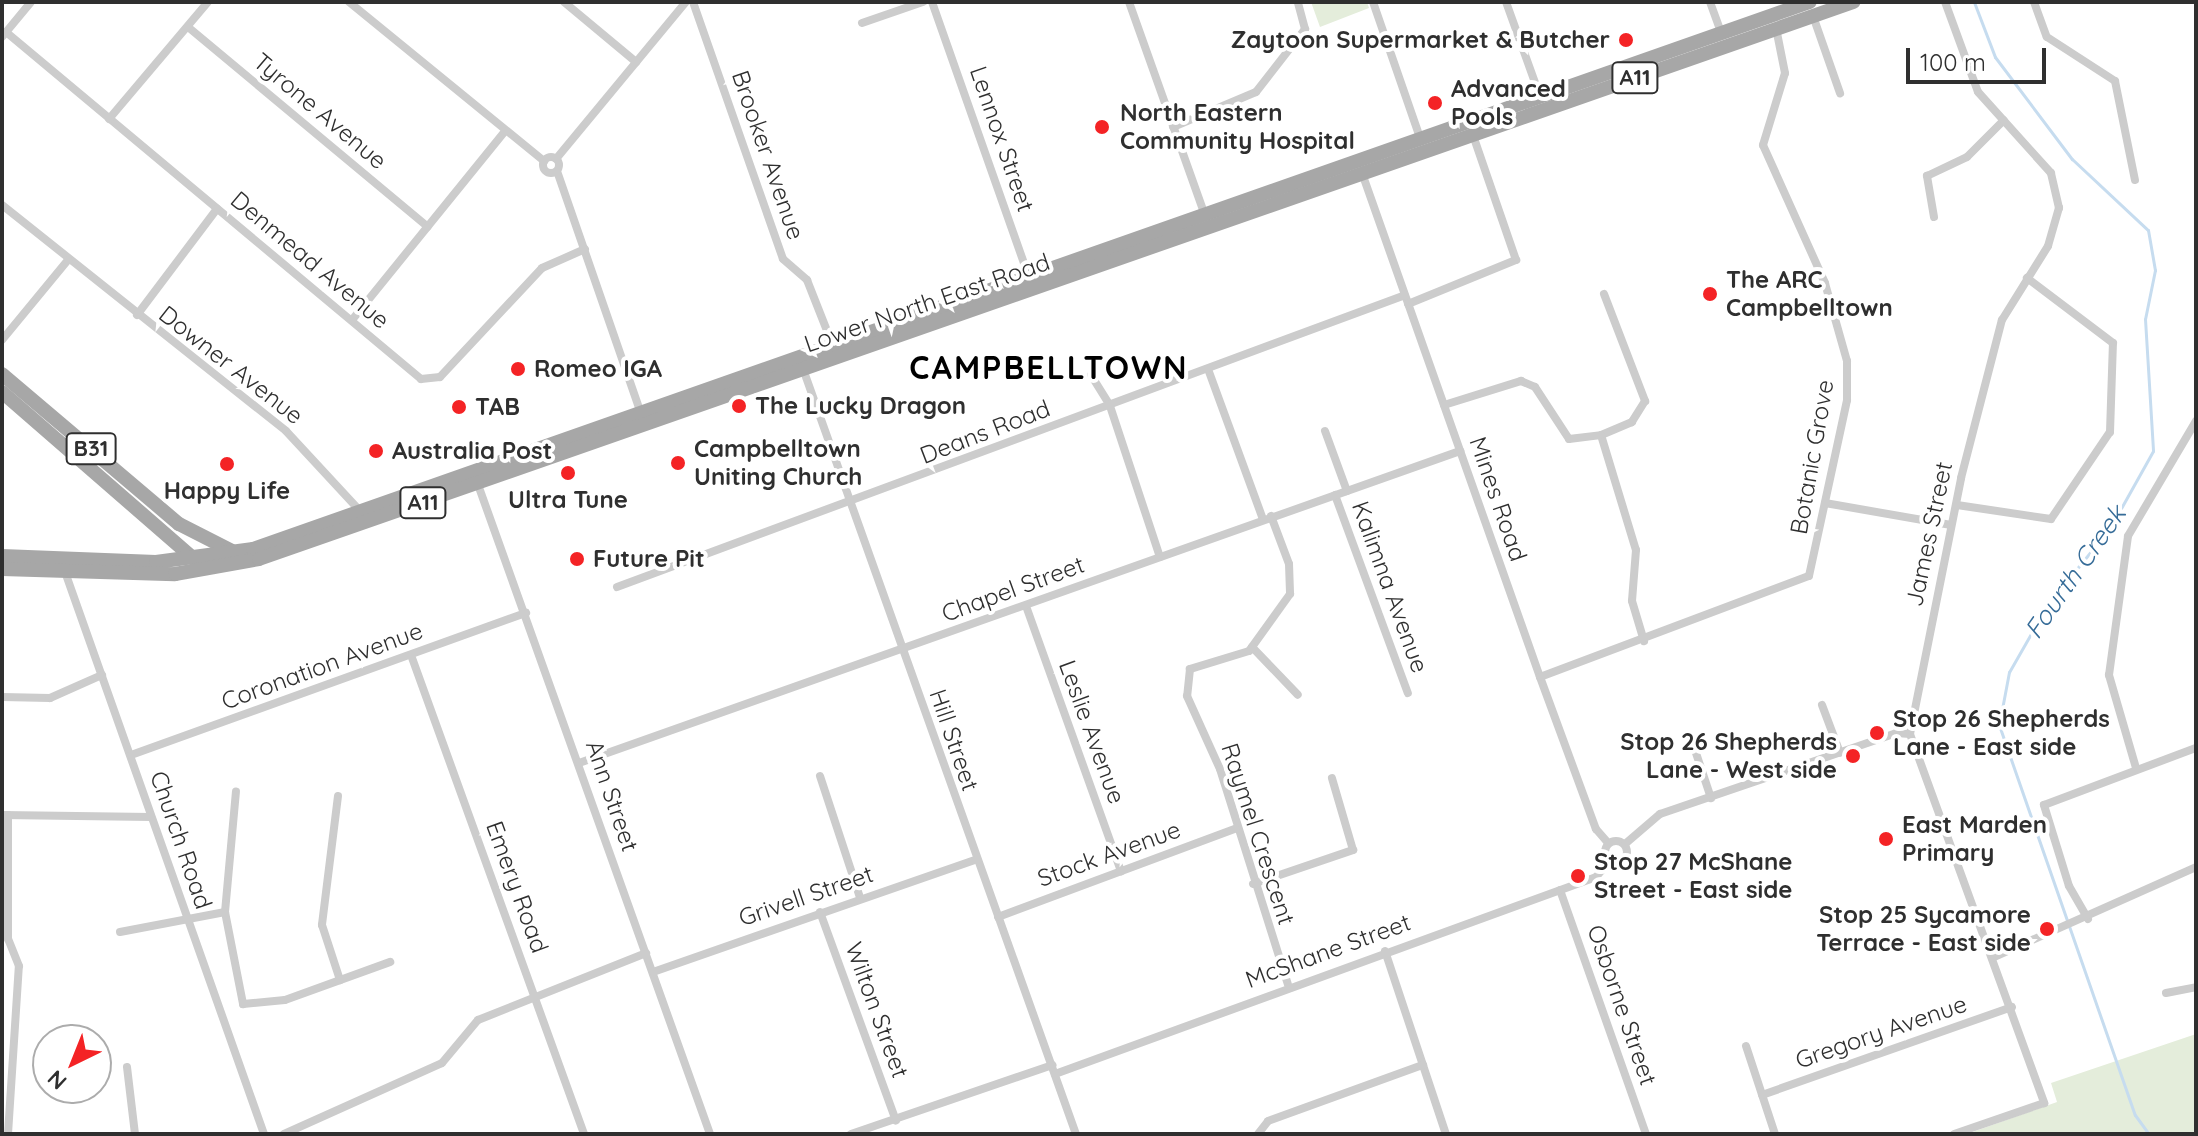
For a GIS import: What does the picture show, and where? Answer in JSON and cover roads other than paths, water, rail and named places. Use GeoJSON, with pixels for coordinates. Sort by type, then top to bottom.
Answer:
{"type":"FeatureCollection","features":[{"type":"Feature","properties":{"kind":"main road","name":"Lower North East Road"},"geometry":{"type":"LineString","coordinates":[[2,569],[63,565],[196,566],[259,559],[801,363],[1360,169],[1542,102],[1811,9],[1853,2]]}},
{"type":"Feature","properties":{"kind":"main road","name":"Lower North East Road"},"geometry":{"type":"LineString","coordinates":[[1422,145],[1472,134],[1542,102]]}},
{"type":"Feature","properties":{"kind":"main road","name":"B31"},"geometry":{"type":"LineString","coordinates":[[2,374],[179,524],[237,552]]}},
{"type":"Feature","properties":{"kind":"main road","name":"B31"},"geometry":{"type":"LineString","coordinates":[[2,392],[196,566]]}},
{"type":"Feature","properties":{"kind":"main road","name":"Lower North East Road"},"geometry":{"type":"LineString","coordinates":[[196,566],[360,511],[476,479]]}},
{"type":"Feature","properties":{"kind":"main road","name":"B31"},"geometry":{"type":"LineString","coordinates":[[179,524],[196,566]]}},
{"type":"Feature","properties":{"kind":"main road","name":"Lower North East Road"},"geometry":{"type":"LineString","coordinates":[[2,556],[63,565]]}},
{"type":"Feature","properties":{"kind":"street"},"geometry":{"type":"LineString","coordinates":[[4,34],[31,2]]}},
{"type":"Feature","properties":{"kind":"street"},"geometry":{"type":"LineString","coordinates":[[109,119],[208,2]]}},
{"type":"Feature","properties":{"kind":"street"},"geometry":{"type":"LineString","coordinates":[[349,2],[544,161],[548,172],[557,171]]}},
{"type":"Feature","properties":{"kind":"street"},"geometry":{"type":"LineString","coordinates":[[564,2],[636,62]]}},
{"type":"Feature","properties":{"kind":"street"},"geometry":{"type":"LineString","coordinates":[[544,161],[556,159],[686,2]]}},
{"type":"Feature","properties":{"kind":"street","name":"Brooker Avenue"},"geometry":{"type":"LineString","coordinates":[[693,2],[783,259],[807,280],[835,351]]}},
{"type":"Feature","properties":{"kind":"street"},"geometry":{"type":"LineString","coordinates":[[862,23],[923,2]]}},
{"type":"Feature","properties":{"kind":"street","name":"Lennox Street"},"geometry":{"type":"LineString","coordinates":[[932,2],[1031,283]]}},
{"type":"Feature","properties":{"kind":"street"},"geometry":{"type":"LineString","coordinates":[[1129,2],[1206,222]]}},
{"type":"Feature","properties":{"kind":"street"},"geometry":{"type":"LineString","coordinates":[[1173,127],[1256,92],[1305,29],[1298,2]]}},
{"type":"Feature","properties":{"kind":"street"},"geometry":{"type":"LineString","coordinates":[[1373,2],[1422,145]]}},
{"type":"Feature","properties":{"kind":"street"},"geometry":{"type":"LineString","coordinates":[[1506,2],[1542,102]]}},
{"type":"Feature","properties":{"kind":"street"},"geometry":{"type":"LineString","coordinates":[[1710,2],[1724,40]]}},
{"type":"Feature","properties":{"kind":"street","name":"James Street"},"geometry":{"type":"LineString","coordinates":[[1910,734],[1951,525],[2002,320],[2055,232],[2058,195],[2042,160],[1970,78],[1945,2]]}},
{"type":"Feature","properties":{"kind":"street"},"geometry":{"type":"LineString","coordinates":[[2034,2],[2047,37],[2115,81],[2135,180]]}},
{"type":"Feature","properties":{"kind":"street"},"geometry":{"type":"LineString","coordinates":[[1811,9],[1840,93]]}},
{"type":"Feature","properties":{"kind":"street","name":"Botanic Grove"},"geometry":{"type":"LineString","coordinates":[[1540,677],[1802,584],[1825,503],[1847,361],[1825,283],[1763,145],[1785,73],[1774,22]]}},
{"type":"Feature","properties":{"kind":"street","name":"Tyrone Avenue"},"geometry":{"type":"LineString","coordinates":[[188,27],[428,227]]}},
{"type":"Feature","properties":{"kind":"street","name":"Denmead Avenue"},"geometry":{"type":"LineString","coordinates":[[4,34],[421,379],[434,382],[542,268],[585,249]]}},
{"type":"Feature","properties":{"kind":"street"},"geometry":{"type":"LineString","coordinates":[[1934,217],[1927,176],[1967,157],[2004,120]]}},
{"type":"Feature","properties":{"kind":"street"},"geometry":{"type":"LineString","coordinates":[[352,320],[505,131]]}},
{"type":"Feature","properties":{"kind":"street","name":"Deans Road"},"geometry":{"type":"LineString","coordinates":[[617,587],[850,505],[1208,369],[1516,260],[1472,134]]}},
{"type":"Feature","properties":{"kind":"street"},"geometry":{"type":"LineString","coordinates":[[556,159],[557,171],[644,419]]}},
{"type":"Feature","properties":{"kind":"street","name":"Mines Road"},"geometry":{"type":"LineString","coordinates":[[1360,169],[1540,677],[1596,829],[1608,843]]}},
{"type":"Feature","properties":{"kind":"street","name":"Downer Avenue"},"geometry":{"type":"LineString","coordinates":[[2,205],[286,431],[360,511]]}},
{"type":"Feature","properties":{"kind":"street"},"geometry":{"type":"LineString","coordinates":[[137,315],[217,209]]}},
{"type":"Feature","properties":{"kind":"street"},"geometry":{"type":"LineString","coordinates":[[2,340],[68,260]]}},
{"type":"Feature","properties":{"kind":"street"},"geometry":{"type":"LineString","coordinates":[[1957,505],[2051,519],[2110,432],[2113,343],[2027,278]]}},
{"type":"Feature","properties":{"kind":"street"},"geometry":{"type":"LineString","coordinates":[[1444,405],[1521,381],[1535,387],[1569,439],[1601,435],[1644,413],[1604,294]]}},
{"type":"Feature","properties":{"kind":"street","name":"Hill Street"},"geometry":{"type":"LineString","coordinates":[[801,363],[974,860],[998,917],[1076,1134]]}},
{"type":"Feature","properties":{"kind":"street"},"geometry":{"type":"LineString","coordinates":[[1208,369],[1267,518],[1289,564],[1290,594],[1252,647],[1298,695]]}},
{"type":"Feature","properties":{"kind":"street"},"geometry":{"type":"LineString","coordinates":[[1091,375],[1110,406],[1160,557]]}},
{"type":"Feature","properties":{"kind":"street"},"geometry":{"type":"LineString","coordinates":[[2136,768],[2109,675],[2128,536],[2196,421]]}},
{"type":"Feature","properties":{"kind":"street"},"geometry":{"type":"LineString","coordinates":[[1325,431],[1347,491]]}},
{"type":"Feature","properties":{"kind":"street"},"geometry":{"type":"LineString","coordinates":[[1601,435],[1636,550],[1632,601],[1644,641]]}},
{"type":"Feature","properties":{"kind":"street","name":"Chapel Street"},"geometry":{"type":"LineString","coordinates":[[579,763],[1460,451]]}},
{"type":"Feature","properties":{"kind":"street","name":"Ann Street"},"geometry":{"type":"LineString","coordinates":[[476,479],[710,1134]]}},
{"type":"Feature","properties":{"kind":"street","name":"Kalimna Avenue"},"geometry":{"type":"LineString","coordinates":[[1335,495],[1408,693]]}},
{"type":"Feature","properties":{"kind":"street"},"geometry":{"type":"LineString","coordinates":[[1825,503],[1951,525]]}},
{"type":"Feature","properties":{"kind":"street","name":"Church Road"},"geometry":{"type":"LineString","coordinates":[[63,565],[264,1134]]}},
{"type":"Feature","properties":{"kind":"street","name":"Leslie Avenue"},"geometry":{"type":"LineString","coordinates":[[1026,606],[1121,871]]}},
{"type":"Feature","properties":{"kind":"street","name":"Coronation Avenue"},"geometry":{"type":"LineString","coordinates":[[131,755],[526,613]]}},
{"type":"Feature","properties":{"kind":"street","name":"Raymel Crescent"},"geometry":{"type":"LineString","coordinates":[[1252,647],[1190,669],[1187,680],[1288,985]]}},
{"type":"Feature","properties":{"kind":"street","name":"Emery Road"},"geometry":{"type":"LineString","coordinates":[[411,655],[584,1134]]}},
{"type":"Feature","properties":{"kind":"street"},"geometry":{"type":"LineString","coordinates":[[2,697],[50,698],[102,675]]}},
{"type":"Feature","properties":{"kind":"street"},"geometry":{"type":"LineString","coordinates":[[1822,705],[1840,753]]}},
{"type":"Feature","properties":{"kind":"street"},"geometry":{"type":"LineString","coordinates":[[1610,861],[1608,843],[1625,844],[1660,814],[1840,753],[1910,734],[1994,957],[2044,1103],[1954,1134]]}},
{"type":"Feature","properties":{"kind":"street"},"geometry":{"type":"LineString","coordinates":[[1694,747],[1711,798]]}},
{"type":"Feature","properties":{"kind":"street"},"geometry":{"type":"LineString","coordinates":[[2088,919],[2064,873],[2044,805],[2196,748]]}},
{"type":"Feature","properties":{"kind":"street"},"geometry":{"type":"LineString","coordinates":[[820,776],[860,898]]}},
{"type":"Feature","properties":{"kind":"street"},"geometry":{"type":"LineString","coordinates":[[1253,884],[1353,850],[1332,778]]}},
{"type":"Feature","properties":{"kind":"street"},"geometry":{"type":"LineString","coordinates":[[236,791],[225,912],[240,999],[285,1000],[390,962]]}},
{"type":"Feature","properties":{"kind":"street"},"geometry":{"type":"LineString","coordinates":[[338,796],[322,925],[340,980]]}},
{"type":"Feature","properties":{"kind":"street"},"geometry":{"type":"LineString","coordinates":[[8,1134],[19,966],[5,939],[5,815],[151,817]]}},
{"type":"Feature","properties":{"kind":"street","name":"Stock Avenue"},"geometry":{"type":"LineString","coordinates":[[998,917],[1235,829]]}},
{"type":"Feature","properties":{"kind":"street","name":"McShane Street"},"geometry":{"type":"LineString","coordinates":[[851,1134],[1054,1070],[1596,877],[1610,861],[1626,858],[1625,844]]}},
{"type":"Feature","properties":{"kind":"street","name":"Grivell Street"},"geometry":{"type":"LineString","coordinates":[[653,972],[974,860]]}},
{"type":"Feature","properties":{"kind":"street"},"geometry":{"type":"LineString","coordinates":[[1994,957],[2068,929],[2196,867]]}},
{"type":"Feature","properties":{"kind":"street","name":"Osborne Street"},"geometry":{"type":"LineString","coordinates":[[1560,890],[1646,1134]]}},
{"type":"Feature","properties":{"kind":"street"},"geometry":{"type":"LineString","coordinates":[[120,932],[225,912]]}},
{"type":"Feature","properties":{"kind":"street","name":"Wilton Street"},"geometry":{"type":"LineString","coordinates":[[820,912],[896,1121]]}},
{"type":"Feature","properties":{"kind":"street"},"geometry":{"type":"LineString","coordinates":[[1385,951],[1446,1134]]}},
{"type":"Feature","properties":{"kind":"street"},"geometry":{"type":"LineString","coordinates":[[284,1134],[442,1063],[478,1020],[646,953]]}},
{"type":"Feature","properties":{"kind":"street"},"geometry":{"type":"LineString","coordinates":[[2166,993],[2196,987]]}},
{"type":"Feature","properties":{"kind":"street","name":"Gregory Avenue"},"geometry":{"type":"LineString","coordinates":[[1762,1095],[2012,1007]]}},
{"type":"Feature","properties":{"kind":"street"},"geometry":{"type":"LineString","coordinates":[[1746,1046],[1775,1134]]}},
{"type":"Feature","properties":{"kind":"street"},"geometry":{"type":"LineString","coordinates":[[1258,1134],[1268,1121],[1423,1065]]}},
{"type":"Feature","properties":{"kind":"street"},"geometry":{"type":"LineString","coordinates":[[127,1067],[135,1134]]}},
{"type":"Feature","properties":{"kind":"waterway","name":"Fourth Creek"},"geometry":{"type":"LineString","coordinates":[[1974,2],[1995,57],[2072,159],[2148,230],[2155,270],[2145,319],[2153,451],[2110,528],[2048,604],[2009,672],[1999,725],[2135,1115],[2149,1134]]}},
{"type":"Feature","properties":{"kind":"place","name":"Zaytoon Supermarket & Butcher"},"geometry":{"type":"Point","coordinates":[1626,40]}},
{"type":"Feature","properties":{"kind":"place","name":"Advanced Pools"},"geometry":{"type":"Point","coordinates":[1435,103]}},
{"type":"Feature","properties":{"kind":"place","name":"North Eastern Community Hospital"},"geometry":{"type":"Point","coordinates":[1102,127]}},
{"type":"Feature","properties":{"kind":"place","name":"The ARC Campbelltown"},"geometry":{"type":"Point","coordinates":[1710,294]}},
{"type":"Feature","properties":{"kind":"place","name":"Romeo IGA"},"geometry":{"type":"Point","coordinates":[518,369]}},
{"type":"Feature","properties":{"kind":"place","name":"The Lucky Dragon"},"geometry":{"type":"Point","coordinates":[739,406]}},
{"type":"Feature","properties":{"kind":"place","name":"TAB"},"geometry":{"type":"Point","coordinates":[459,407]}},
{"type":"Feature","properties":{"kind":"place","name":"Australia Post"},"geometry":{"type":"Point","coordinates":[376,451]}},
{"type":"Feature","properties":{"kind":"place","name":"Campbelltown Uniting Church"},"geometry":{"type":"Point","coordinates":[678,463]}},
{"type":"Feature","properties":{"kind":"place","name":"Happy Life"},"geometry":{"type":"Point","coordinates":[227,464]}},
{"type":"Feature","properties":{"kind":"place","name":"Ultra Tune"},"geometry":{"type":"Point","coordinates":[568,473]}},
{"type":"Feature","properties":{"kind":"place","name":"Future Pit"},"geometry":{"type":"Point","coordinates":[577,559]}},
{"type":"Feature","properties":{"kind":"place","name":"Stop 26 Shepherds Lane - East side"},"geometry":{"type":"Point","coordinates":[1877,733]}},
{"type":"Feature","properties":{"kind":"place","name":"Stop 26 Shepherds Lane - West side"},"geometry":{"type":"Point","coordinates":[1853,756]}},
{"type":"Feature","properties":{"kind":"place","name":"East Marden Primary"},"geometry":{"type":"Point","coordinates":[1886,839]}},
{"type":"Feature","properties":{"kind":"place","name":"Stop 27 McShane Street - East side"},"geometry":{"type":"Point","coordinates":[1578,876]}},
{"type":"Feature","properties":{"kind":"place","name":"Stop 25 Sycamore Terrace - East side"},"geometry":{"type":"Point","coordinates":[2047,929]}},
{"type":"Feature","properties":{"kind":"district","name":"CAMPBELLTOWN"},"geometry":{"type":"Point","coordinates":[1049,367]}}]}
